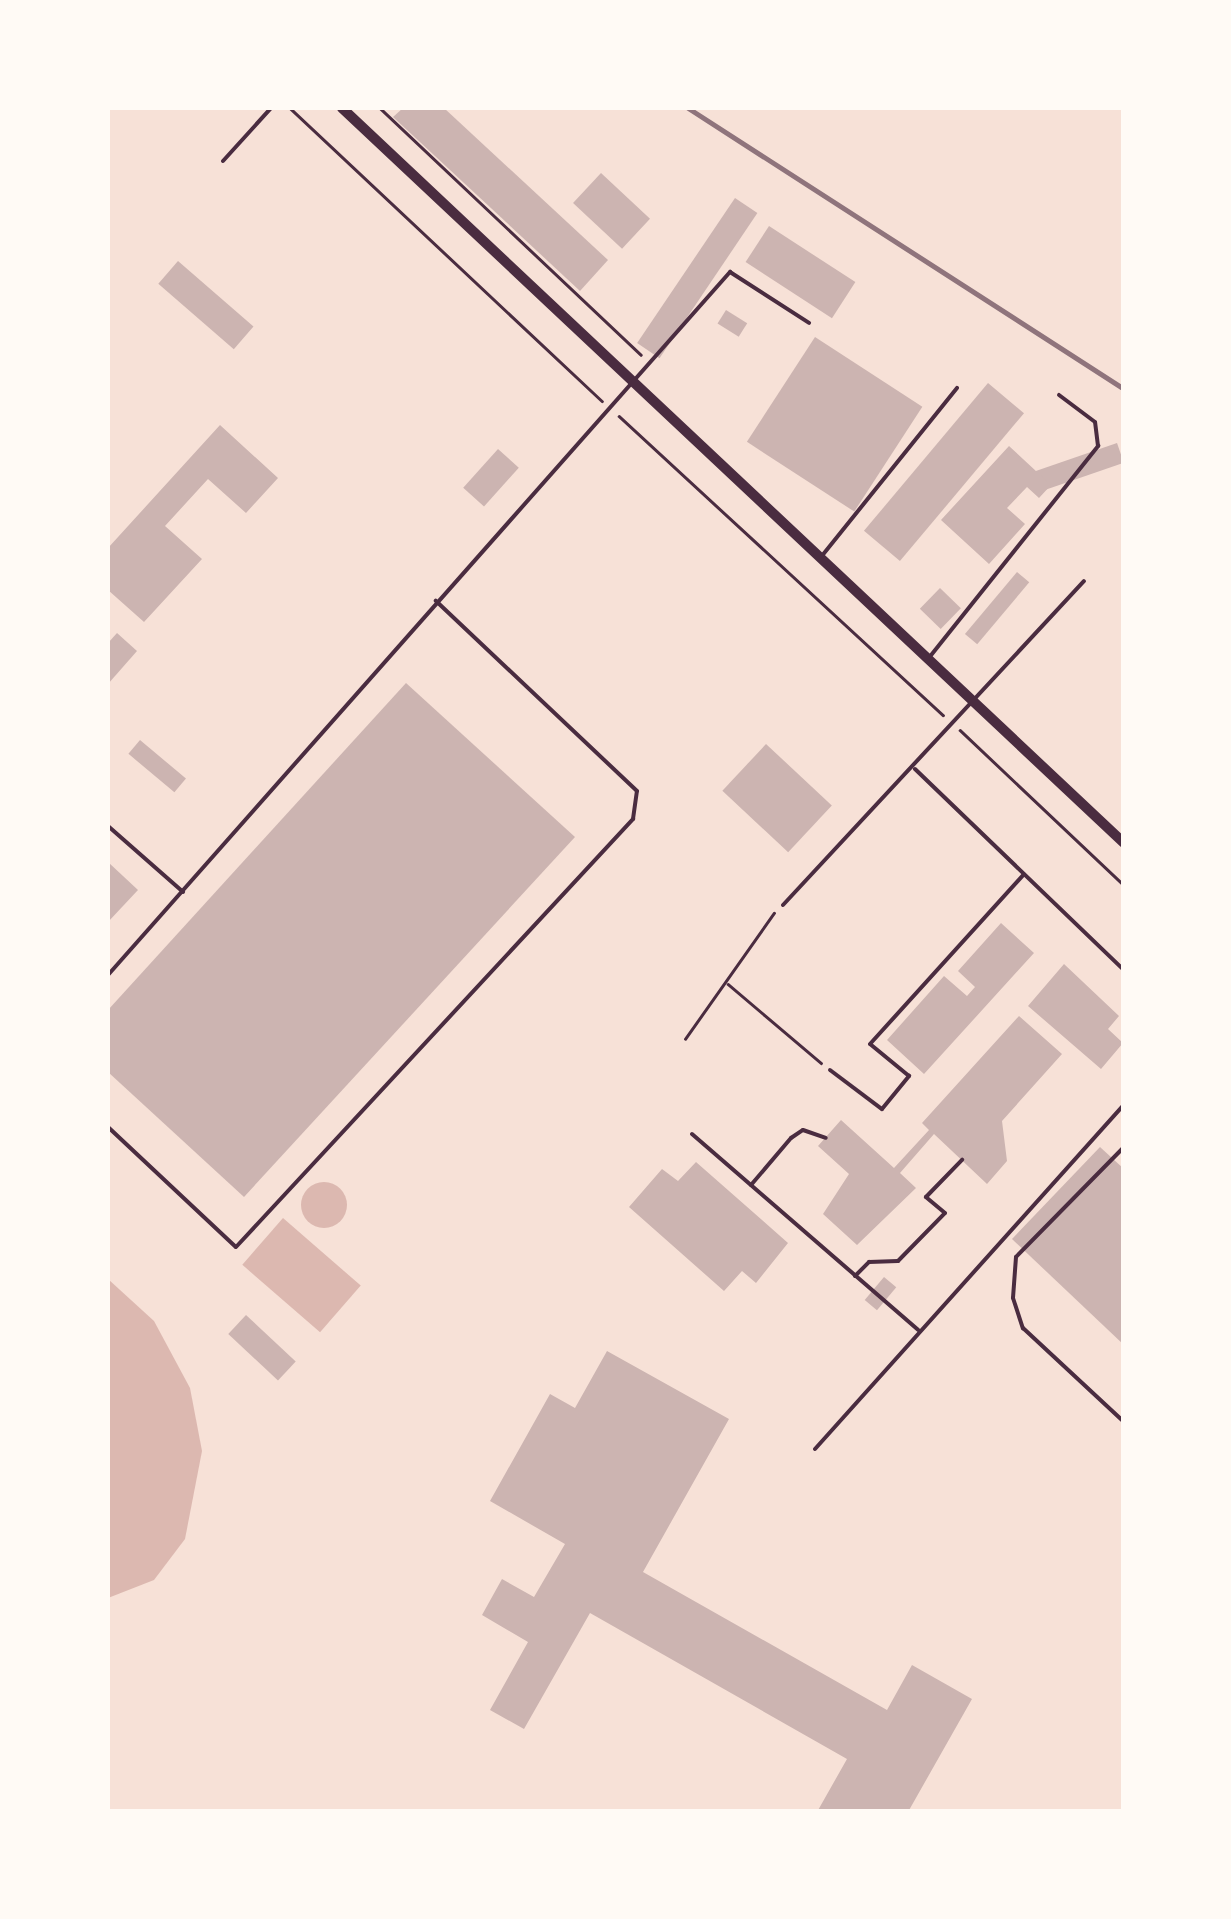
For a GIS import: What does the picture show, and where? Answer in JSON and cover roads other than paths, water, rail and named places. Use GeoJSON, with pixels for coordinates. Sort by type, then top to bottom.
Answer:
{"type":"FeatureCollection","features":[{"type":"Feature","properties":{"kind":"main road"},"geometry":{"type":"LineString","coordinates":[[342,108],[1124,842]]}},
{"type":"Feature","properties":{"kind":"lane"},"geometry":{"type":"LineString","coordinates":[[223,161],[270,108]]}},
{"type":"Feature","properties":{"kind":"lane"},"geometry":{"type":"LineString","coordinates":[[108,975],[436,602],[610,408],[653,366],[730,272],[809,323]]}},
{"type":"Feature","properties":{"kind":"lane"},"geometry":{"type":"LineString","coordinates":[[821,557],[957,388]]}},
{"type":"Feature","properties":{"kind":"lane"},"geometry":{"type":"LineString","coordinates":[[928,658],[1098,446],[1094,422],[1058,395]]}},
{"type":"Feature","properties":{"kind":"lane"},"geometry":{"type":"LineString","coordinates":[[782,905],[978,705],[1084,581]]}},
{"type":"Feature","properties":{"kind":"lane"},"geometry":{"type":"LineString","coordinates":[[108,1127],[236,1247],[633,819],[637,792],[436,602]]}},
{"type":"Feature","properties":{"kind":"lane"},"geometry":{"type":"LineString","coordinates":[[915,769],[1124,970]]}},
{"type":"Feature","properties":{"kind":"lane"},"geometry":{"type":"LineString","coordinates":[[108,826],[182,892]]}},
{"type":"Feature","properties":{"kind":"lane"},"geometry":{"type":"LineString","coordinates":[[830,1070],[882,1109],[909,1076],[870,1044],[1024,874]]}},
{"type":"Feature","properties":{"kind":"lane"},"geometry":{"type":"LineString","coordinates":[[815,1449],[1124,1105]]}},
{"type":"Feature","properties":{"kind":"lane"},"geometry":{"type":"LineString","coordinates":[[751,1185],[790,1138],[803,1130],[826,1138]]}},
{"type":"Feature","properties":{"kind":"lane"},"geometry":{"type":"LineString","coordinates":[[692,1134],[918,1330]]}},
{"type":"Feature","properties":{"kind":"lane"},"geometry":{"type":"LineString","coordinates":[[1124,1147],[1016,1256],[1013,1298],[1022,1328],[1124,1422]]}},
{"type":"Feature","properties":{"kind":"lane"},"geometry":{"type":"LineString","coordinates":[[856,1276],[870,1262],[898,1261],[945,1213],[926,1197],[962,1160]]}},
{"type":"Feature","properties":{"kind":"railway"},"geometry":{"type":"LineString","coordinates":[[688,108],[1124,389]]}}]}
